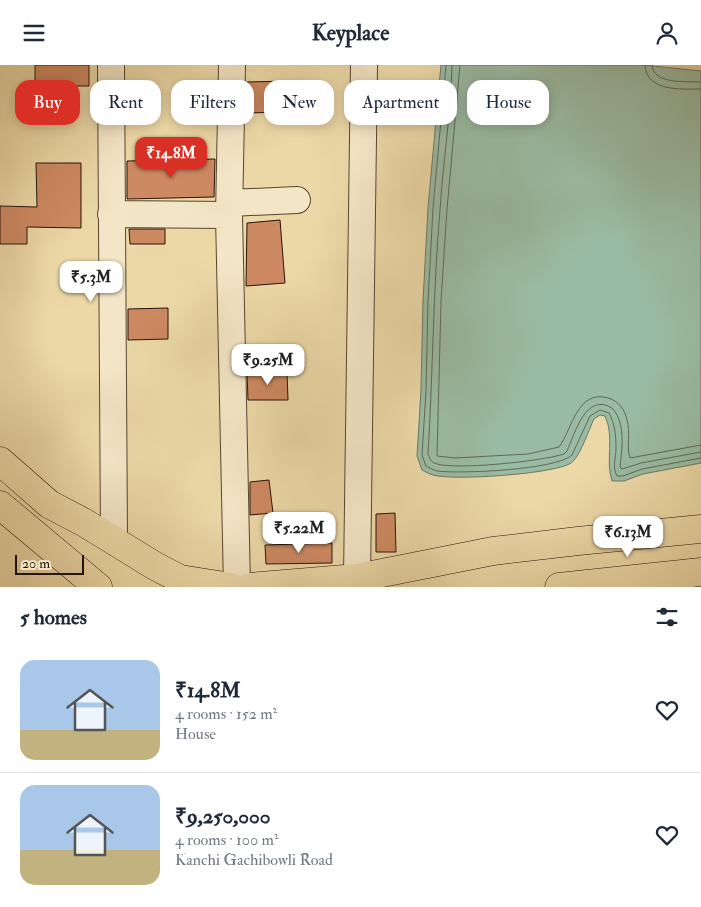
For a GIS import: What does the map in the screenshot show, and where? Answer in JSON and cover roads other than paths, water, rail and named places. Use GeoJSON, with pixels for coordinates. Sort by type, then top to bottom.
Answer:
{"type":"FeatureCollection","features":[{"type":"Feature","properties":{"kind":"main road"},"geometry":{"type":"LineString","coordinates":[[0,461],[49,504],[180,579],[231,587]]}},
{"type":"Feature","properties":{"kind":"main road"},"geometry":{"type":"LineString","coordinates":[[0,505],[98,587]]}},
{"type":"Feature","properties":{"kind":"main road"},"geometry":{"type":"LineString","coordinates":[[250,587],[356,578],[493,551],[701,529]]}},
{"type":"Feature","properties":{"kind":"main road"},"geometry":{"type":"LineString","coordinates":[[559,587],[701,572]]}},
{"type":"Feature","properties":{"kind":"street"},"geometry":{"type":"LineString","coordinates":[[111,65],[114,540]]}},
{"type":"Feature","properties":{"kind":"street"},"geometry":{"type":"LineString","coordinates":[[232,65],[229,209],[237,587]]}},
{"type":"Feature","properties":{"kind":"street"},"geometry":{"type":"LineString","coordinates":[[356,578],[364,65]]}},
{"type":"Feature","properties":{"kind":"street"},"geometry":{"type":"LineString","coordinates":[[111,214],[229,209],[296,199]]}},
{"type":"Feature","properties":{"kind":"water"},"geometry":{"type":"Polygon","coordinates":[[[441,65],[643,65],[701,71],[701,463],[643,474],[624,481],[612,481],[609,465],[610,440],[608,424],[605,416],[600,415],[594,419],[574,460],[561,467],[481,477],[444,477],[422,470],[417,456],[423,301],[428,208],[436,125],[457,125],[457,80],[440,80],[441,65]]]}}]}
